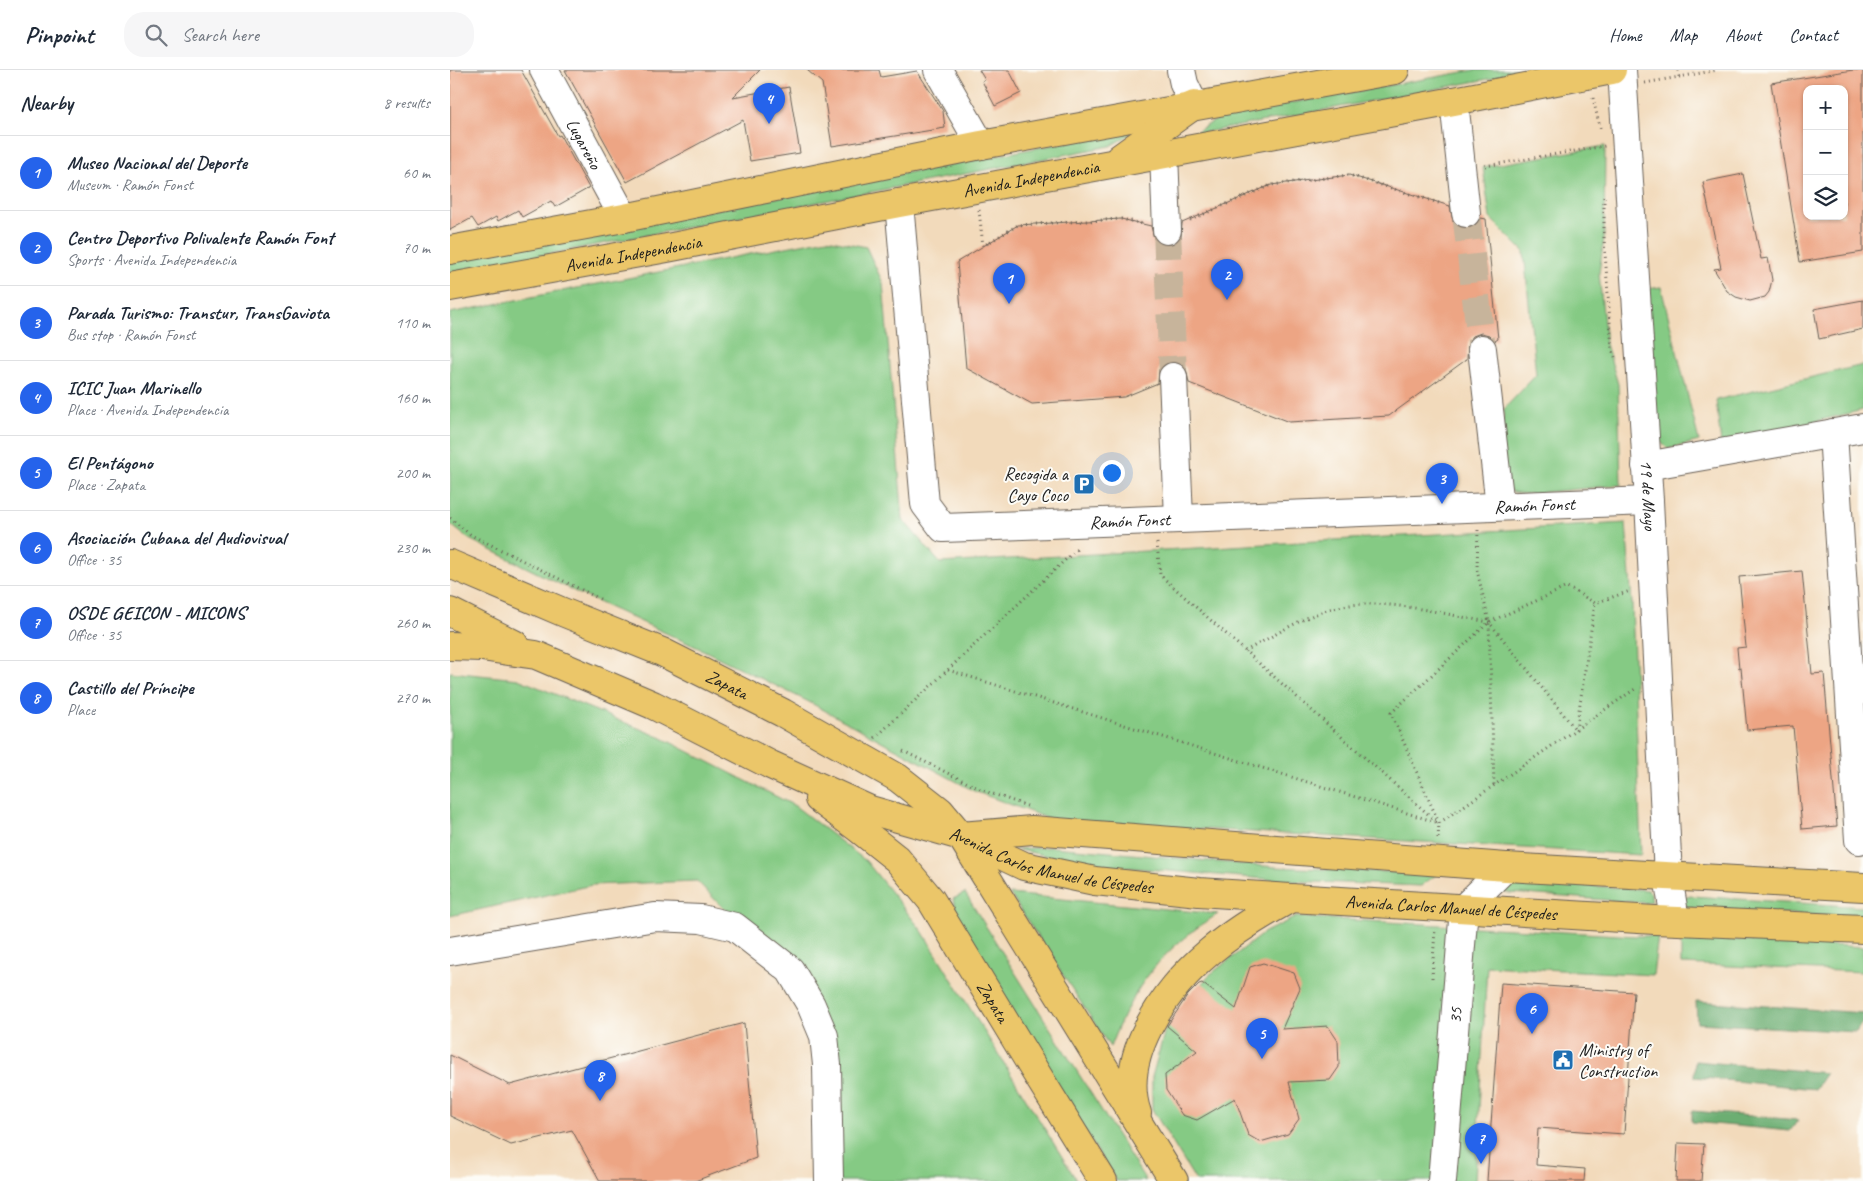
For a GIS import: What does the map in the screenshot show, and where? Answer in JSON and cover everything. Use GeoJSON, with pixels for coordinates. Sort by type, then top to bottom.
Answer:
{"type":"FeatureCollection","features":[{"type":"Feature","properties":{"kind":"main road","name":"Avenida Independencia"},"geometry":{"type":"LineString","coordinates":[[450,250],[624,218],[981,145],[1194,106],[1306,78],[1395,70]]}},
{"type":"Feature","properties":{"kind":"main road","name":"Avenida Independencia"},"geometry":{"type":"LineString","coordinates":[[450,287],[716,239],[898,203],[1454,101],[1612,70]]}},
{"type":"Feature","properties":{"kind":"main road"},"geometry":{"type":"LineString","coordinates":[[1113,163],[1194,106]]}},
{"type":"Feature","properties":{"kind":"main road","name":"Zapata"},"geometry":{"type":"LineString","coordinates":[[460,568],[662,652],[783,713],[866,742],[898,778],[940,811],[961,836],[1174,1181]]}},
{"type":"Feature","properties":{"kind":"main road"},"geometry":{"type":"LineString","coordinates":[[450,612],[536,655]]}},
{"type":"Feature","properties":{"kind":"main road","name":"Zapata"},"geometry":{"type":"LineString","coordinates":[[450,646],[482,647],[536,655],[653,705],[771,765],[870,810],[961,836]]}},
{"type":"Feature","properties":{"kind":"main road","name":"Zapata"},"geometry":{"type":"LineString","coordinates":[[771,765],[858,828],[897,859],[932,900],[1103,1181]]}},
{"type":"Feature","properties":{"kind":"main road","name":"Avenida Carlos Manuel de Céspedes"},"geometry":{"type":"LineString","coordinates":[[961,836],[1032,830],[1506,867],[1863,886]]}},
{"type":"Feature","properties":{"kind":"main road","name":"Avenida Carlos Manuel de Céspedes"},"geometry":{"type":"LineString","coordinates":[[961,836],[1024,866],[1095,881],[1199,892],[1863,929]]}},
{"type":"Feature","properties":{"kind":"main road"},"geometry":{"type":"LineString","coordinates":[[1142,1129],[1133,1102],[1135,1057],[1140,1041],[1158,1007],[1181,977],[1212,950],[1255,919],[1292,898]]}},
{"type":"Feature","properties":{"kind":"street","name":"Lugareño"},"geometry":{"type":"LineString","coordinates":[[544,70],[624,218]]}},
{"type":"Feature","properties":{"kind":"street"},"geometry":{"type":"LineString","coordinates":[[938,70],[981,145]]}},
{"type":"Feature","properties":{"kind":"street"},"geometry":{"type":"LineString","coordinates":[[1181,70],[1184,84],[1194,106]]}},
{"type":"Feature","properties":{"kind":"street","name":"19 de Mayo"},"geometry":{"type":"LineString","coordinates":[[1622,70],[1649,501],[1668,876],[1675,920]]}},
{"type":"Feature","properties":{"kind":"street"},"geometry":{"type":"LineString","coordinates":[[1454,101],[1462,170],[1455,209]]}},
{"type":"Feature","properties":{"kind":"street"},"geometry":{"type":"LineString","coordinates":[[1164,153],[1167,230]]}},
{"type":"Feature","properties":{"kind":"street","name":"Ramón Fonst"},"geometry":{"type":"LineString","coordinates":[[898,203],[925,504],[943,528],[1649,501]]}},
{"type":"Feature","properties":{"kind":"street"},"geometry":{"type":"LineString","coordinates":[[1482,349],[1489,507]]}},
{"type":"Feature","properties":{"kind":"street"},"geometry":{"type":"LineString","coordinates":[[1167,519],[1173,377]]}},
{"type":"Feature","properties":{"kind":"street"},"geometry":{"type":"LineString","coordinates":[[1646,466],[1863,428]]}},
{"type":"Feature","properties":{"kind":"street"},"geometry":{"type":"LineString","coordinates":[[1833,433],[1859,840]]}},
{"type":"Feature","properties":{"kind":"street"},"geometry":{"type":"LineString","coordinates":[[1464,908],[1506,867]]}},
{"type":"Feature","properties":{"kind":"street","name":"35"},"geometry":{"type":"LineString","coordinates":[[1442,1181],[1464,908]]}},
{"type":"Feature","properties":{"kind":"street"},"geometry":{"type":"LineString","coordinates":[[450,950],[655,917],[701,920],[735,927],[790,970],[811,1005],[824,1036],[827,1066],[829,1181]]}},
{"type":"Feature","properties":{"kind":"path"},"geometry":{"type":"LineString","coordinates":[[1679,77],[1718,70]]}},
{"type":"Feature","properties":{"kind":"path"},"geometry":{"type":"LineString","coordinates":[[1592,93],[1600,128]]}},
{"type":"Feature","properties":{"kind":"path"},"geometry":{"type":"LineString","coordinates":[[1462,170],[1605,146],[1603,137]]}},
{"type":"Feature","properties":{"kind":"path"},"geometry":{"type":"LineString","coordinates":[[979,210],[983,246],[1018,225],[1121,219],[1167,230],[1270,185],[1349,174],[1455,209]]}},
{"type":"Feature","properties":{"kind":"path"},"geometry":{"type":"LineString","coordinates":[[1489,507],[1477,570],[1489,622],[1494,785]]}},
{"type":"Feature","properties":{"kind":"path"},"geometry":{"type":"LineString","coordinates":[[450,518],[471,535],[603,601]]}},
{"type":"Feature","properties":{"kind":"path"},"geometry":{"type":"LineString","coordinates":[[1167,519],[1160,575],[1439,824]]}},
{"type":"Feature","properties":{"kind":"path"},"geometry":{"type":"LineString","coordinates":[[866,742],[948,670],[1105,521]]}},
{"type":"Feature","properties":{"kind":"path"},"geometry":{"type":"LineString","coordinates":[[1439,824],[1391,713],[1489,622],[1567,587],[1594,603],[1636,589]]}},
{"type":"Feature","properties":{"kind":"path"},"geometry":{"type":"LineString","coordinates":[[1576,730],[1594,603]]}},
{"type":"Feature","properties":{"kind":"path"},"geometry":{"type":"LineString","coordinates":[[1245,651],[1327,610],[1350,605],[1394,605],[1489,622],[1576,730]]}},
{"type":"Feature","properties":{"kind":"path"},"geometry":{"type":"LineString","coordinates":[[948,670],[1439,824]]}},
{"type":"Feature","properties":{"kind":"path"},"geometry":{"type":"LineString","coordinates":[[1439,824],[1640,686],[1657,684]]}},
{"type":"Feature","properties":{"kind":"path"},"geometry":{"type":"LineString","coordinates":[[866,742],[884,742]]}},
{"type":"Feature","properties":{"kind":"path"},"geometry":{"type":"LineString","coordinates":[[902,751],[982,790],[1035,809]]}},
{"type":"Feature","properties":{"kind":"green space"},"geometry":{"type":"Polygon","coordinates":[[[1475,70],[1536,70],[1191,135],[1224,115],[1475,70]]]}},
{"type":"Feature","properties":{"kind":"green space"},"geometry":{"type":"Polygon","coordinates":[[[1141,128],[1110,146],[450,273],[450,260],[1141,128]]]}},
{"type":"Feature","properties":{"kind":"green space"},"geometry":{"type":"Polygon","coordinates":[[[1605,146],[1604,239],[1599,273],[1606,344],[1618,384],[1621,485],[1525,494],[1513,492],[1506,487],[1501,439],[1504,409],[1536,375],[1524,252],[1490,218],[1483,167],[1605,146]]]}},
{"type":"Feature","properties":{"kind":"green space"},"geometry":{"type":"Polygon","coordinates":[[[827,239],[866,247],[883,283],[903,520],[940,563],[1626,523],[1632,603],[1641,855],[1052,820],[974,791],[809,702],[703,650],[580,594],[469,539],[450,524],[450,313],[827,239]]]}},
{"type":"Feature","properties":{"kind":"green space"},"geometry":{"type":"Polygon","coordinates":[[[1661,287],[1699,441],[1668,449],[1654,436],[1645,289],[1661,287]]]}},
{"type":"Feature","properties":{"kind":"green space"},"geometry":{"type":"Polygon","coordinates":[[[1863,365],[1863,410],[1721,444],[1716,400],[1863,365]]]}},
{"type":"Feature","properties":{"kind":"green space"},"geometry":{"type":"Polygon","coordinates":[[[450,672],[518,679],[660,737],[795,806],[866,861],[922,931],[1077,1181],[829,1181],[824,1036],[761,947],[697,881],[592,885],[450,916],[450,672]]]}},
{"type":"Feature","properties":{"kind":"green space"},"geometry":{"type":"Polygon","coordinates":[[[1053,847],[1275,867],[1437,874],[1421,886],[1290,881],[1086,864],[1015,849],[1053,847]]]}},
{"type":"Feature","properties":{"kind":"green space"},"geometry":{"type":"Polygon","coordinates":[[[1512,880],[1648,890],[1651,893],[1651,901],[1647,903],[1497,892],[1512,880]]]}},
{"type":"Feature","properties":{"kind":"green space"},"geometry":{"type":"Polygon","coordinates":[[[965,893],[1146,1181],[1116,1181],[963,935],[953,899],[965,893]]]}},
{"type":"Feature","properties":{"kind":"green space"},"geometry":{"type":"Polygon","coordinates":[[[1010,894],[1218,914],[1181,941],[1165,955],[1152,971],[1129,1006],[1110,1047],[1010,894]]]}},
{"type":"Feature","properties":{"kind":"green space"},"geometry":{"type":"Polygon","coordinates":[[[1691,896],[1863,907],[1863,918],[1688,908],[1683,903],[1684,898],[1691,896]]]}},
{"type":"Feature","properties":{"kind":"green space"},"geometry":{"type":"Polygon","coordinates":[[[1296,917],[1658,936],[1653,975],[1487,966],[1475,1181],[1196,1181],[1152,1109],[1152,1077],[1165,1030],[1208,976],[1265,932],[1296,917]]]}},
{"type":"Feature","properties":{"kind":"green space"},"geometry":{"type":"Polygon","coordinates":[[[1681,937],[1863,947],[1863,972],[1681,964],[1681,937]]]}},
{"type":"Feature","properties":{"kind":"green space"},"geometry":{"type":"Polygon","coordinates":[[[1696,1001],[1863,1013],[1863,1021],[1856,1032],[1697,1023],[1696,1001]]]}},
{"type":"Feature","properties":{"kind":"green space"},"geometry":{"type":"Polygon","coordinates":[[[1695,1061],[1826,1073],[1815,1089],[1694,1077],[1695,1061]]]}},
{"type":"Feature","properties":{"kind":"green space"},"geometry":{"type":"Polygon","coordinates":[[[1692,1111],[1798,1120],[1790,1131],[1692,1122],[1692,1111]]]}},
{"type":"Feature","properties":{"kind":"building"},"geometry":{"type":"Polygon","coordinates":[[[450,70],[521,70],[589,188],[555,207],[551,201],[522,217],[518,210],[498,221],[496,217],[478,227],[472,218],[450,230],[450,70]]]}},
{"type":"Feature","properties":{"kind":"building"},"geometry":{"type":"Polygon","coordinates":[[[565,70],[760,70],[733,97],[789,87],[800,153],[750,161],[743,120],[627,182],[565,70]]]}},
{"type":"Feature","properties":{"kind":"building"},"geometry":{"type":"Polygon","coordinates":[[[807,70],[879,70],[881,77],[917,71],[943,111],[945,128],[832,146],[822,83],[807,70]]]}},
{"type":"Feature","properties":{"kind":"building"},"geometry":{"type":"Polygon","coordinates":[[[979,70],[1009,70],[1021,93],[995,106],[982,81],[985,80],[979,70]]]}},
{"type":"Feature","properties":{"kind":"building"},"geometry":{"type":"Polygon","coordinates":[[[1863,70],[1863,252],[1800,262],[1771,83],[1863,70]]]}},
{"type":"Feature","properties":{"kind":"building"},"geometry":{"type":"Polygon","coordinates":[[[1743,174],[1761,259],[1768,258],[1772,280],[1769,292],[1765,297],[1750,301],[1736,297],[1727,291],[1714,269],[1721,268],[1703,182],[1743,174]]]}},
{"type":"Feature","properties":{"kind":"building"},"geometry":{"type":"Polygon","coordinates":[[[1349,175],[1450,206],[1453,222],[1460,227],[1468,228],[1476,225],[1481,218],[1486,219],[1498,339],[1495,341],[1489,335],[1481,333],[1473,336],[1468,343],[1467,359],[1389,416],[1289,422],[1189,383],[1186,368],[1180,363],[1173,361],[1159,369],[1158,383],[1124,397],[1032,404],[966,368],[957,262],[1018,225],[1121,219],[1151,226],[1154,239],[1160,244],[1168,246],[1181,238],[1182,223],[1271,185],[1349,175]]]}},
{"type":"Feature","properties":{"kind":"building"},"geometry":{"type":"Polygon","coordinates":[[[1863,300],[1863,329],[1819,339],[1814,309],[1863,300]]]}},
{"type":"Feature","properties":{"kind":"building"},"geometry":{"type":"Polygon","coordinates":[[[1802,571],[1812,674],[1824,673],[1837,826],[1802,829],[1793,726],[1747,730],[1741,668],[1739,669],[1737,648],[1746,647],[1739,577],[1802,571]]]}},
{"type":"Feature","properties":{"kind":"building"},"geometry":{"type":"Polygon","coordinates":[[[1263,963],[1294,973],[1300,988],[1282,1029],[1328,1026],[1338,1041],[1339,1067],[1330,1080],[1289,1082],[1299,1119],[1288,1134],[1260,1142],[1248,1135],[1235,1098],[1197,1120],[1182,1115],[1166,1090],[1165,1075],[1197,1051],[1167,1026],[1188,995],[1202,983],[1236,1009],[1250,967],[1263,963]]]}},
{"type":"Feature","properties":{"kind":"building","name":"Ministry of Construction"},"geometry":{"type":"Polygon","coordinates":[[[1501,983],[1634,992],[1624,1134],[1538,1128],[1536,1165],[1585,1169],[1584,1181],[1487,1181],[1501,983]]]}},
{"type":"Feature","properties":{"kind":"building"},"geometry":{"type":"Polygon","coordinates":[[[744,1023],[756,1158],[695,1181],[600,1181],[572,1130],[511,1145],[450,1116],[450,1055],[510,1085],[744,1023]]]}},
{"type":"Feature","properties":{"kind":"building"},"geometry":{"type":"Polygon","coordinates":[[[1678,1143],[1704,1144],[1701,1181],[1676,1181],[1678,1143]]]}},
{"type":"Feature","properties":{"kind":"tunnel"},"geometry":{"type":"LineString","coordinates":[[1466,213],[1482,349]]}},
{"type":"Feature","properties":{"kind":"tunnel"},"geometry":{"type":"LineString","coordinates":[[1167,230],[1173,377]]}},
{"type":"Feature","properties":{"kind":"place","name":"ICIC Juan Marinello"},"geometry":{"type":"Point","coordinates":[769,124]}},
{"type":"Feature","properties":{"kind":"place","name":"Centro Deportivo Polivalente Ramón Font"},"geometry":{"type":"Point","coordinates":[1227,300]}},
{"type":"Feature","properties":{"kind":"place","name":"Museo Nacional del Deporte"},"geometry":{"type":"Point","coordinates":[1009,304]}},
{"type":"Feature","properties":{"kind":"place","name":"Recogida a Cayo Coco"},"geometry":{"type":"Point","coordinates":[1084,484]}},
{"type":"Feature","properties":{"kind":"place","name":"Parada Turismo: Transtur, TransGaviota"},"geometry":{"type":"Point","coordinates":[1442,504]}},
{"type":"Feature","properties":{"kind":"place","name":"Asociación Cubana del Audiovisual"},"geometry":{"type":"Point","coordinates":[1532,1034]}},
{"type":"Feature","properties":{"kind":"place","name":"El Pentágono"},"geometry":{"type":"Point","coordinates":[1262,1059]}},
{"type":"Feature","properties":{"kind":"place","name":"Ministry of Construction"},"geometry":{"type":"Point","coordinates":[1563,1060]}},
{"type":"Feature","properties":{"kind":"place","name":"Castillo del Príncipe"},"geometry":{"type":"Point","coordinates":[600,1101]}},
{"type":"Feature","properties":{"kind":"place","name":"OSDE GEICON - MICONS"},"geometry":{"type":"Point","coordinates":[1481,1164]}}]}
